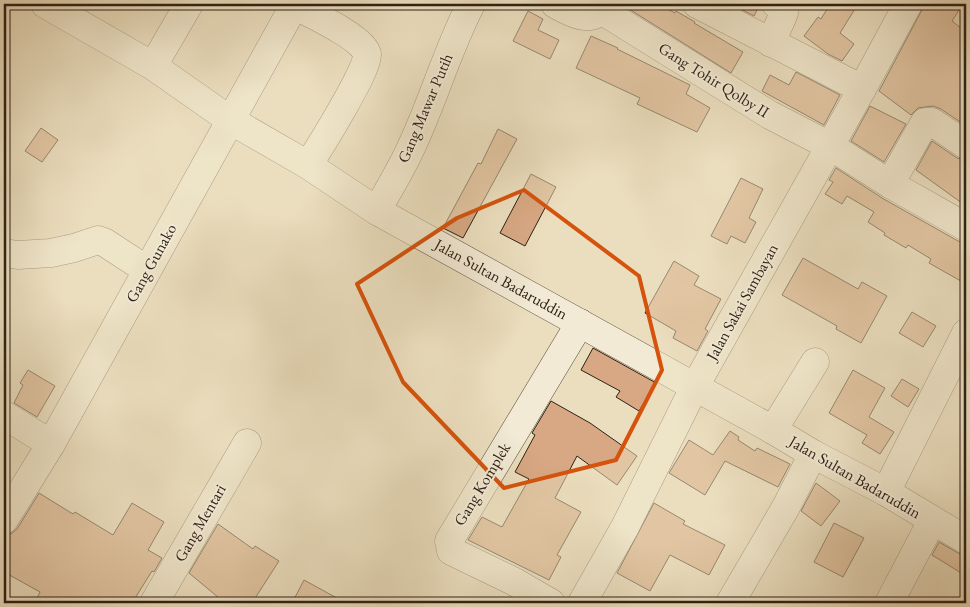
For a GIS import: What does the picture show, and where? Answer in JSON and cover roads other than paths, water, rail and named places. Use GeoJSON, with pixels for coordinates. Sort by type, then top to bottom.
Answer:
{"type":"FeatureCollection","features":[{"type":"Feature","properties":{"kind":"street"},"geometry":{"type":"LineString","coordinates":[[153,66],[190,4]]}},
{"type":"Feature","properties":{"kind":"street","name":"Gang Mawar Putih"},"geometry":{"type":"LineString","coordinates":[[377,211],[409,153],[455,34],[471,4]]}},
{"type":"Feature","properties":{"kind":"street"},"geometry":{"type":"LineString","coordinates":[[555,4],[582,16],[596,14],[602,7]]}},
{"type":"Feature","properties":{"kind":"street"},"geometry":{"type":"LineString","coordinates":[[697,4],[862,89]]}},
{"type":"Feature","properties":{"kind":"street"},"geometry":{"type":"LineString","coordinates":[[771,43],[784,12],[782,7],[776,4]]}},
{"type":"Feature","properties":{"kind":"street","name":"Jalan Sakai Sambayan"},"geometry":{"type":"LineString","coordinates":[[582,603],[625,527],[694,388],[908,4]]}},
{"type":"Feature","properties":{"kind":"street"},"geometry":{"type":"LineString","coordinates":[[286,5],[348,34],[360,43],[367,53],[366,62],[358,78],[308,165]]}},
{"type":"Feature","properties":{"kind":"street","name":"Gang Gunako"},"geometry":{"type":"LineString","coordinates":[[4,520],[50,444],[230,120],[286,5]]}},
{"type":"Feature","properties":{"kind":"street","name":"Jalan Sultan Badaruddin"},"geometry":{"type":"LineString","coordinates":[[53,6],[153,66],[230,120],[308,165],[377,211],[813,454],[886,492],[932,521],[965,536]]}},
{"type":"Feature","properties":{"kind":"street","name":"Gang Tohir Qolby II"},"geometry":{"type":"LineString","coordinates":[[602,7],[770,115],[830,146],[890,184],[965,224]]}},
{"type":"Feature","properties":{"kind":"street"},"geometry":{"type":"LineString","coordinates":[[890,184],[925,122],[932,122],[966,145]]}},
{"type":"Feature","properties":{"kind":"street"},"geometry":{"type":"LineString","coordinates":[[4,253],[18,255],[51,253],[98,240],[147,270]]}},
{"type":"Feature","properties":{"kind":"street","name":"Gang Komplek"},"geometry":{"type":"LineString","coordinates":[[551,603],[515,582],[451,551],[449,541],[580,323]]}},
{"type":"Feature","properties":{"kind":"street"},"geometry":{"type":"LineString","coordinates":[[886,492],[966,333]]}},
{"type":"Feature","properties":{"kind":"street"},"geometry":{"type":"LineString","coordinates":[[773,430],[816,362]]}},
{"type":"Feature","properties":{"kind":"street"},"geometry":{"type":"LineString","coordinates":[[4,415],[50,444]]}},
{"type":"Feature","properties":{"kind":"street","name":"Gang Mentari"},"geometry":{"type":"LineString","coordinates":[[154,603],[247,443]]}},
{"type":"Feature","properties":{"kind":"street"},"geometry":{"type":"LineString","coordinates":[[730,603],[781,515],[813,454]]}},
{"type":"Feature","properties":{"kind":"street"},"geometry":{"type":"LineString","coordinates":[[888,603],[932,521]]}}]}
